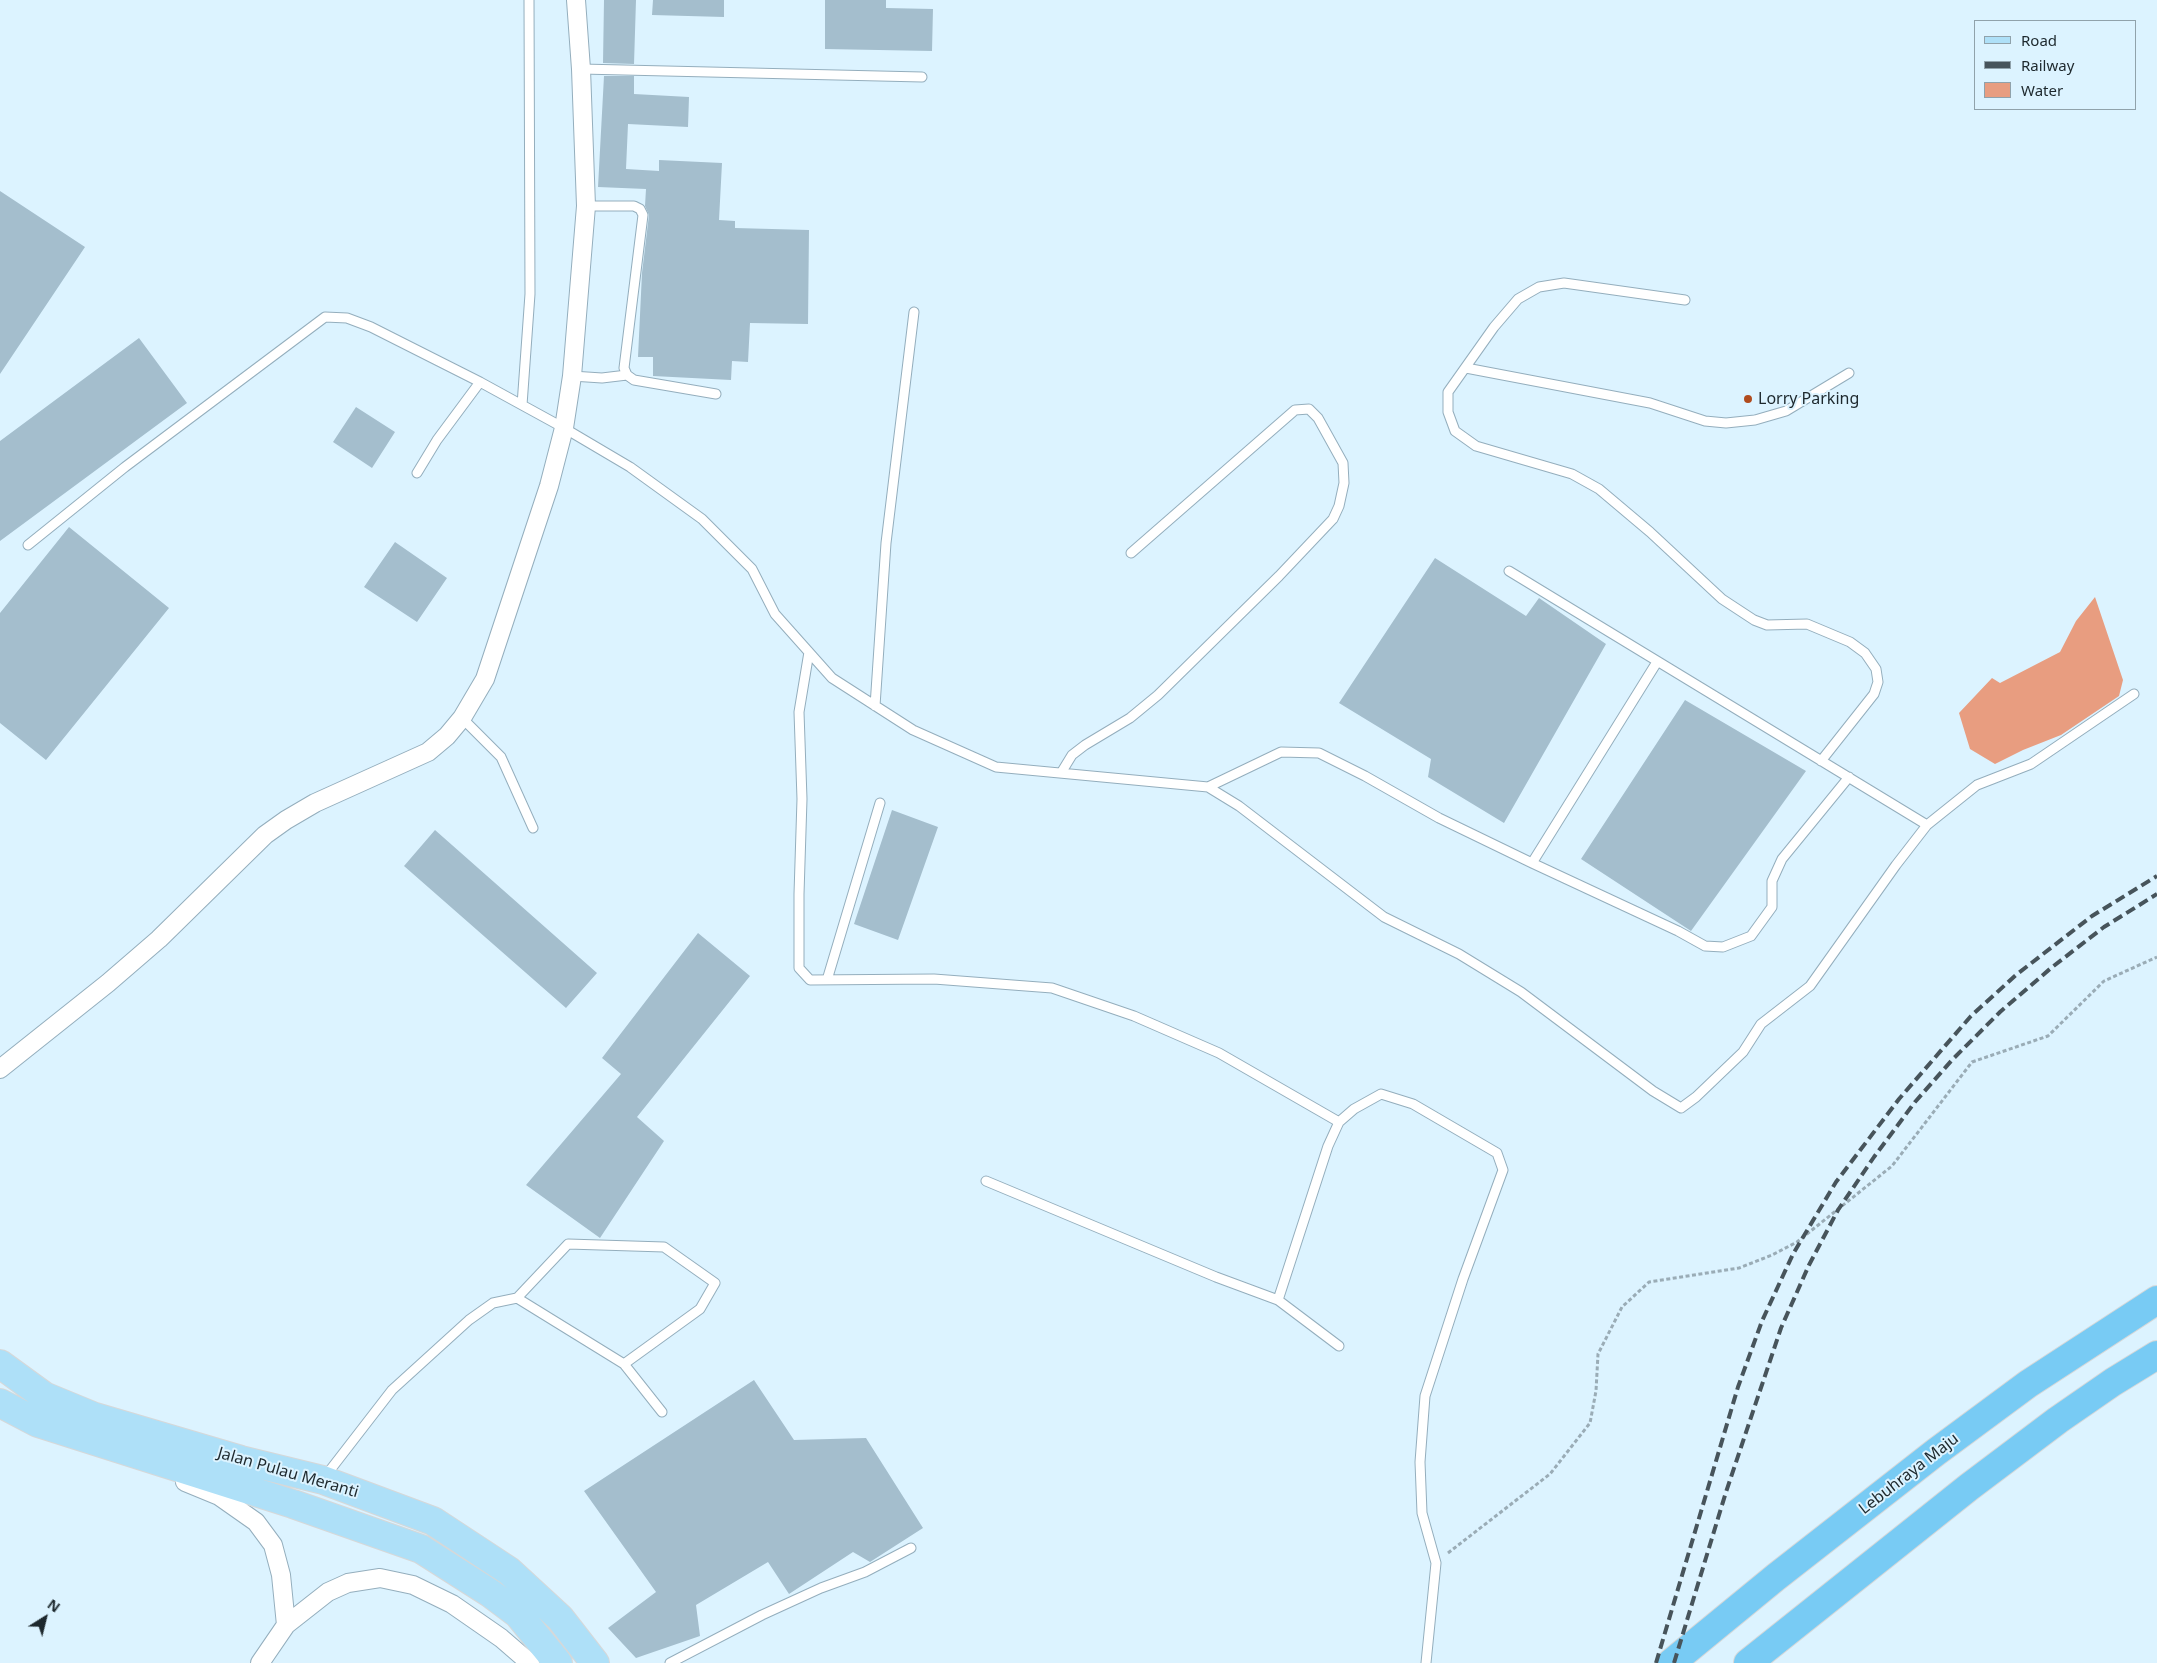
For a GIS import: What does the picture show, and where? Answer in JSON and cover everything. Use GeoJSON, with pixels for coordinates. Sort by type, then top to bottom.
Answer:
{"type":"FeatureCollection","features":[{"type":"Feature","properties":{"kind":"highway","name":"Lebuhraya Maju"},"geometry":{"type":"LineString","coordinates":[[1671,1663],[1776,1577],[1936,1452],[2028,1384],[2157,1300]]}},
{"type":"Feature","properties":{"kind":"highway"},"geometry":{"type":"LineString","coordinates":[[1748,1663],[1969,1487],[2058,1420],[2113,1382],[2157,1355]]}},
{"type":"Feature","properties":{"kind":"main road","name":"Jalan Pulau Meranti"},"geometry":{"type":"LineString","coordinates":[[0,1364],[44,1396],[95,1417],[241,1460],[323,1480],[433,1521],[509,1571],[560,1618],[595,1663]]}},
{"type":"Feature","properties":{"kind":"main road","name":"Jalan Pulau Meranti"},"geometry":{"type":"LineString","coordinates":[[0,1403],[38,1423],[293,1504],[421,1549],[490,1593],[518,1614],[558,1663]]}},
{"type":"Feature","properties":{"kind":"street"},"geometry":{"type":"LineString","coordinates":[[0,1069],[108,983],[158,939],[272,830],[315,803],[428,752],[447,736],[462,718],[485,679],[550,486],[564,428],[572,376],[586,206],[581,68],[576,0]]}},
{"type":"Feature","properties":{"kind":"street"},"geometry":{"type":"LineString","coordinates":[[113,1448],[168,1475],[219,1496],[256,1522],[273,1545],[281,1575],[286,1625]]}},
{"type":"Feature","properties":{"kind":"street"},"geometry":{"type":"LineString","coordinates":[[260,1663],[286,1625],[328,1592],[348,1583],[380,1578],[413,1585],[452,1604],[500,1638],[530,1663]]}},
{"type":"Feature","properties":{"kind":"lane"},"geometry":{"type":"LineString","coordinates":[[522,405],[530,294],[529,0]]}},
{"type":"Feature","properties":{"kind":"lane"},"geometry":{"type":"LineString","coordinates":[[581,68],[922,77]]}},
{"type":"Feature","properties":{"kind":"lane"},"geometry":{"type":"LineString","coordinates":[[586,206],[634,206],[640,209],[643,215],[624,368],[628,375],[634,380],[716,394]]}},
{"type":"Feature","properties":{"kind":"lane"},"geometry":{"type":"LineString","coordinates":[[1685,300],[1564,283],[1539,287],[1518,299],[1494,327],[1448,392],[1448,412],[1454,430],[1476,446],[1572,474],[1599,489],[1650,532],[1722,599],[1754,620],[1767,625],[1807,624],[1850,642],[1865,653],[1876,669],[1878,682],[1874,694],[1821,760]]}},
{"type":"Feature","properties":{"kind":"lane"},"geometry":{"type":"LineString","coordinates":[[875,706],[886,543],[914,312]]}},
{"type":"Feature","properties":{"kind":"lane"},"geometry":{"type":"LineString","coordinates":[[28,545],[125,467],[325,318],[347,318],[372,327],[480,382],[564,428],[630,467],[702,519],[752,569],[775,614],[832,678],[913,730],[996,767],[1208,787],[1239,806],[1384,917],[1459,954],[1521,992],[1653,1091],[1681,1108],[1696,1097],[1743,1052],[1762,1024],[1810,986],[1896,865],[1927,825],[1976,785],[2031,764],[2134,694]]}},
{"type":"Feature","properties":{"kind":"lane"},"geometry":{"type":"LineString","coordinates":[[1466,368],[1650,403],[1705,421],[1726,423],[1755,420],[1786,411],[1849,373]]}},
{"type":"Feature","properties":{"kind":"lane"},"geometry":{"type":"LineString","coordinates":[[572,376],[602,378],[628,375]]}},
{"type":"Feature","properties":{"kind":"lane"},"geometry":{"type":"LineString","coordinates":[[418,472],[447,425],[480,382]]}},
{"type":"Feature","properties":{"kind":"lane"},"geometry":{"type":"LineString","coordinates":[[1061,773],[1072,755],[1130,718],[1158,695],[1333,519],[1339,506],[1344,483],[1343,463],[1318,418],[1309,409],[1296,410],[1280,421],[1131,553]]}},
{"type":"Feature","properties":{"kind":"lane"},"geometry":{"type":"LineString","coordinates":[[1509,571],[1927,825]]}},
{"type":"Feature","properties":{"kind":"lane"},"geometry":{"type":"LineString","coordinates":[[809,652],[799,712],[802,799],[799,894],[800,968],[810,980],[934,979],[1052,988],[1134,1016],[1219,1053],[1339,1122]]}},
{"type":"Feature","properties":{"kind":"lane"},"geometry":{"type":"LineString","coordinates":[[1532,863],[1657,662]]}},
{"type":"Feature","properties":{"kind":"lane"},"geometry":{"type":"LineString","coordinates":[[462,718],[500,757],[533,828]]}},
{"type":"Feature","properties":{"kind":"lane"},"geometry":{"type":"LineString","coordinates":[[1208,787],[1281,752],[1319,753],[1365,776],[1439,818],[1532,863],[1678,931],[1705,946],[1723,947],[1751,936],[1772,907],[1772,881],[1782,859],[1850,777]]}},
{"type":"Feature","properties":{"kind":"lane"},"geometry":{"type":"LineString","coordinates":[[826,980],[880,803]]}},
{"type":"Feature","properties":{"kind":"lane"},"geometry":{"type":"LineString","coordinates":[[1278,1300],[1328,1146],[1339,1122],[1354,1109],[1381,1094],[1413,1104],[1497,1154],[1504,1170],[1463,1279],[1425,1396],[1420,1462],[1422,1513],[1436,1563],[1426,1663]]}},
{"type":"Feature","properties":{"kind":"lane"},"geometry":{"type":"LineString","coordinates":[[986,1181],[1278,1300],[1340,1346]]}},
{"type":"Feature","properties":{"kind":"lane"},"geometry":{"type":"LineString","coordinates":[[323,1480],[392,1390],[468,1320],[493,1303],[517,1298],[568,1244],[664,1247],[715,1284],[700,1309],[624,1364]]}},
{"type":"Feature","properties":{"kind":"lane"},"geometry":{"type":"LineString","coordinates":[[517,1298],[624,1364],[662,1412]]}},
{"type":"Feature","properties":{"kind":"lane"},"geometry":{"type":"LineString","coordinates":[[670,1663],[762,1615],[821,1588],[865,1572],[911,1548]]}},
{"type":"Feature","properties":{"kind":"path"},"geometry":{"type":"LineString","coordinates":[[1436,1563],[1550,1474],[1590,1423],[1596,1391],[1598,1354],[1622,1308],[1649,1282],[1739,1268],[1772,1255],[1797,1242],[1892,1166],[1972,1062],[2048,1036],[2104,981],[2157,957]]}},
{"type":"Feature","properties":{"kind":"water"},"geometry":{"type":"Polygon","coordinates":[[[2095,597],[2123,680],[2119,696],[2061,735],[2023,750],[1995,764],[1970,749],[1959,713],[1992,678],[2000,683],[2060,652],[2076,621],[2095,597]]]}},
{"type":"Feature","properties":{"kind":"building"},"geometry":{"type":"Polygon","coordinates":[[[604,0],[636,0],[634,64],[603,63],[604,0]]]}},
{"type":"Feature","properties":{"kind":"building"},"geometry":{"type":"Polygon","coordinates":[[[653,0],[724,0],[724,17],[652,15],[653,0]]]}},
{"type":"Feature","properties":{"kind":"building"},"geometry":{"type":"Polygon","coordinates":[[[825,0],[886,0],[886,8],[933,9],[932,51],[825,49],[825,0]]]}},
{"type":"Feature","properties":{"kind":"building"},"geometry":{"type":"Polygon","coordinates":[[[604,76],[634,76],[634,94],[689,97],[688,127],[628,124],[626,169],[659,171],[659,160],[722,163],[719,220],[735,221],[735,228],[809,230],[808,324],[750,323],[748,362],[732,361],[731,380],[653,376],[653,357],[638,357],[642,273],[649,215],[645,206],[646,189],[598,187],[604,76]]]}},
{"type":"Feature","properties":{"kind":"building"},"geometry":{"type":"Polygon","coordinates":[[[0,191],[85,247],[0,374],[0,191]]]}},
{"type":"Feature","properties":{"kind":"building"},"geometry":{"type":"Polygon","coordinates":[[[139,338],[187,403],[0,541],[0,441],[139,338]]]}},
{"type":"Feature","properties":{"kind":"building"},"geometry":{"type":"Polygon","coordinates":[[[356,407],[395,432],[372,468],[333,442],[356,407]]]}},
{"type":"Feature","properties":{"kind":"building"},"geometry":{"type":"Polygon","coordinates":[[[69,527],[169,608],[46,760],[0,723],[0,613],[69,527]]]}},
{"type":"Feature","properties":{"kind":"building"},"geometry":{"type":"Polygon","coordinates":[[[395,542],[447,578],[417,622],[364,587],[395,542]]]}},
{"type":"Feature","properties":{"kind":"building"},"geometry":{"type":"Polygon","coordinates":[[[1435,558],[1526,616],[1539,598],[1606,644],[1504,823],[1428,777],[1431,759],[1339,703],[1435,558]]]}},
{"type":"Feature","properties":{"kind":"building"},"geometry":{"type":"Polygon","coordinates":[[[1685,700],[1806,771],[1691,931],[1581,859],[1685,700]]]}},
{"type":"Feature","properties":{"kind":"building"},"geometry":{"type":"Polygon","coordinates":[[[892,810],[938,827],[898,940],[854,924],[892,810]]]}},
{"type":"Feature","properties":{"kind":"building"},"geometry":{"type":"Polygon","coordinates":[[[435,830],[597,973],[566,1008],[404,866],[435,830]]]}},
{"type":"Feature","properties":{"kind":"building"},"geometry":{"type":"Polygon","coordinates":[[[698,933],[750,976],[637,1117],[664,1141],[600,1238],[526,1185],[621,1074],[602,1058],[698,933]]]}},
{"type":"Feature","properties":{"kind":"building"},"geometry":{"type":"Polygon","coordinates":[[[754,1380],[794,1440],[866,1438],[923,1528],[870,1562],[853,1552],[789,1594],[768,1562],[696,1605],[700,1636],[636,1658],[608,1628],[656,1592],[584,1491],[754,1380]]]}},
{"type":"Feature","properties":{"kind":"railway"},"geometry":{"type":"LineString","coordinates":[[1656,1663],[1738,1387],[1762,1321],[1793,1254],[1836,1182],[1899,1099],[1971,1016],[2016,975],[2092,916],[2157,876]]}},
{"type":"Feature","properties":{"kind":"railway"},"geometry":{"type":"LineString","coordinates":[[1674,1663],[1726,1492],[1781,1328],[1809,1265],[1838,1210],[1915,1102],[1952,1060],[2000,1012],[2051,968],[2104,927],[2157,894]]}},
{"type":"Feature","properties":{"kind":"place","name":"Lorry Parking"},"geometry":{"type":"Point","coordinates":[1748,399]}}]}
